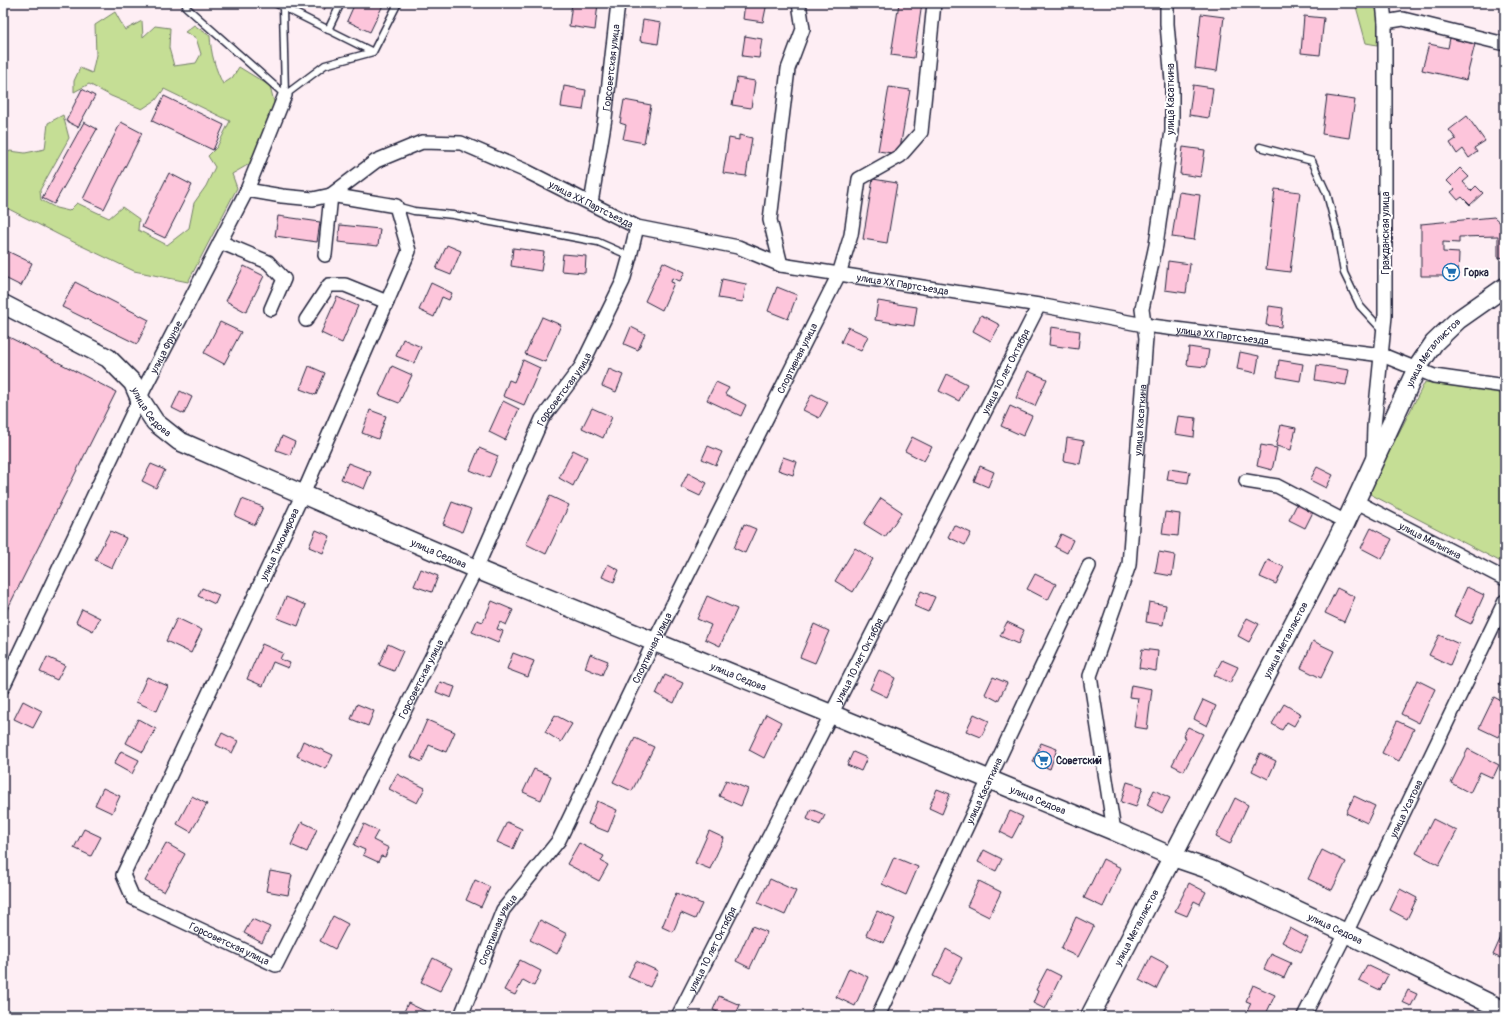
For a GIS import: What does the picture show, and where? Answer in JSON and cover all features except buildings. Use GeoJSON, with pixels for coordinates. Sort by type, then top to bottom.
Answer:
{"type":"FeatureCollection","features":[{"type":"Feature","properties":{"kind":"street","name":"Горсоветская улица"},"geometry":{"type":"LineString","coordinates":[[591,203],[605,118],[618,3]]}},
{"type":"Feature","properties":{"kind":"street"},"geometry":{"type":"LineString","coordinates":[[781,265],[770,220],[788,69],[803,29],[799,3]]}},
{"type":"Feature","properties":{"kind":"street","name":"Спортивная улица"},"geometry":{"type":"LineString","coordinates":[[461,1016],[503,910],[559,840],[654,642],[839,274],[851,235],[859,179],[900,156],[921,132],[934,3]]}},
{"type":"Feature","properties":{"kind":"street","name":"улица Касаткина"},"geometry":{"type":"LineString","coordinates":[[1114,831],[1090,676],[1129,565],[1146,338],[1142,309],[1156,245],[1172,131],[1172,81],[1167,24],[1167,3]]}},
{"type":"Feature","properties":{"kind":"street","name":"Гражданская улица"},"geometry":{"type":"LineString","coordinates":[[1373,462],[1374,426],[1384,332],[1385,22],[1381,5]]}},
{"type":"Feature","properties":{"kind":"street"},"geometry":{"type":"LineString","coordinates":[[1385,22],[1403,20],[1505,44]]}},
{"type":"Feature","properties":{"kind":"street","name":"улица Фрунзе"},"geometry":{"type":"LineString","coordinates":[[3,687],[140,399],[247,190],[285,95]]}},
{"type":"Feature","properties":{"kind":"street","name":"улица XX Партсъезда"},"geometry":{"type":"LineString","coordinates":[[331,195],[376,161],[422,142],[461,143],[526,171],[637,226],[738,247],[781,265],[1039,305],[1144,325],[1382,355],[1434,376],[1505,386]]}},
{"type":"Feature","properties":{"kind":"street"},"geometry":{"type":"LineString","coordinates":[[247,190],[282,196],[313,199],[331,195],[396,206]]}},
{"type":"Feature","properties":{"kind":"street"},"geometry":{"type":"LineString","coordinates":[[325,255],[331,195]]}},
{"type":"Feature","properties":{"kind":"street","name":"улица Тихомирова"},"geometry":{"type":"LineString","coordinates":[[122,875],[303,494],[387,302],[408,250],[396,206]]}},
{"type":"Feature","properties":{"kind":"street","name":"Горсоветская улица"},"geometry":{"type":"LineString","coordinates":[[122,875],[133,898],[276,965],[476,569],[542,419],[581,367],[623,282],[637,226]]}},
{"type":"Feature","properties":{"kind":"street"},"geometry":{"type":"LineString","coordinates":[[220,242],[268,262],[284,279],[271,309]]}},
{"type":"Feature","properties":{"kind":"street"},"geometry":{"type":"LineString","coordinates":[[306,320],[329,285],[345,286],[387,302]]}},
{"type":"Feature","properties":{"kind":"street","name":"улица Металлистов"},"geometry":{"type":"LineString","coordinates":[[1090,1016],[1346,522],[1417,368],[1434,343],[1458,320],[1505,286]]}},
{"type":"Feature","properties":{"kind":"street","name":"улица Седова"},"geometry":{"type":"LineString","coordinates":[[3,304],[108,358],[133,383],[140,399],[155,422],[180,441],[476,569],[831,714],[1114,831],[1173,857],[1211,870],[1505,1011]]}},
{"type":"Feature","properties":{"kind":"street","name":"улица 10 лет Октября"},"geometry":{"type":"LineString","coordinates":[[678,1016],[1039,305]]}},
{"type":"Feature","properties":{"kind":"street"},"geometry":{"type":"LineString","coordinates":[[1246,481],[1277,486],[1346,522]]}},
{"type":"Feature","properties":{"kind":"street","name":"улица Малыгина"},"geometry":{"type":"LineString","coordinates":[[1356,501],[1505,579]]}},
{"type":"Feature","properties":{"kind":"street","name":"улица Касаткина"},"geometry":{"type":"LineString","coordinates":[[878,1016],[1089,566]]}},
{"type":"Feature","properties":{"kind":"street","name":"улица Усатова"},"geometry":{"type":"LineString","coordinates":[[1304,1016],[1346,934],[1505,601]]}},
{"type":"Feature","properties":{"kind":"lane"},"geometry":{"type":"LineString","coordinates":[[275,3],[284,5],[328,30],[373,52]]}},
{"type":"Feature","properties":{"kind":"lane"},"geometry":{"type":"LineString","coordinates":[[328,30],[341,3]]}},
{"type":"Feature","properties":{"kind":"lane"},"geometry":{"type":"LineString","coordinates":[[285,95],[325,65],[373,52],[398,3]]}},
{"type":"Feature","properties":{"kind":"lane"},"geometry":{"type":"LineString","coordinates":[[185,4],[285,95]]}},
{"type":"Feature","properties":{"kind":"lane"},"geometry":{"type":"LineString","coordinates":[[284,5],[285,95]]}},
{"type":"Feature","properties":{"kind":"lane"},"geometry":{"type":"LineString","coordinates":[[1260,147],[1312,161],[1327,194],[1337,232],[1344,273],[1360,306],[1384,332]]}},
{"type":"Feature","properties":{"kind":"lane"},"geometry":{"type":"LineString","coordinates":[[396,206],[414,211],[453,215],[598,242],[630,256]]}},
{"type":"Feature","properties":{"kind":"green space"},"geometry":{"type":"Polygon","coordinates":[[[1355,3],[1380,3],[1381,13],[1377,45],[1366,43],[1355,3]]]}},
{"type":"Feature","properties":{"kind":"green space"},"geometry":{"type":"Polygon","coordinates":[[[115,12],[125,30],[142,21],[143,37],[155,26],[170,28],[169,48],[174,66],[196,63],[201,54],[196,38],[185,32],[194,25],[210,36],[214,61],[223,84],[232,78],[239,67],[270,86],[275,106],[251,163],[232,174],[237,188],[188,282],[134,271],[3,206],[3,156],[10,151],[25,153],[45,149],[48,123],[63,115],[69,138],[40,190],[41,200],[56,208],[69,211],[77,203],[109,218],[122,207],[139,219],[138,230],[167,245],[189,228],[194,203],[206,186],[215,167],[208,156],[217,147],[230,121],[164,89],[156,100],[142,109],[111,96],[89,84],[74,92],[74,81],[80,68],[92,73],[96,55],[95,25],[115,12]]]}},
{"type":"Feature","properties":{"kind":"green space"},"geometry":{"type":"Polygon","coordinates":[[[1425,382],[1505,393],[1505,564],[1368,493],[1425,382]]]}},
{"type":"Feature","properties":{"kind":"place","name":"Горка"},"geometry":{"type":"Point","coordinates":[1451,272]}},
{"type":"Feature","properties":{"kind":"place","name":"Советский"},"geometry":{"type":"Point","coordinates":[1043,760]}}]}
